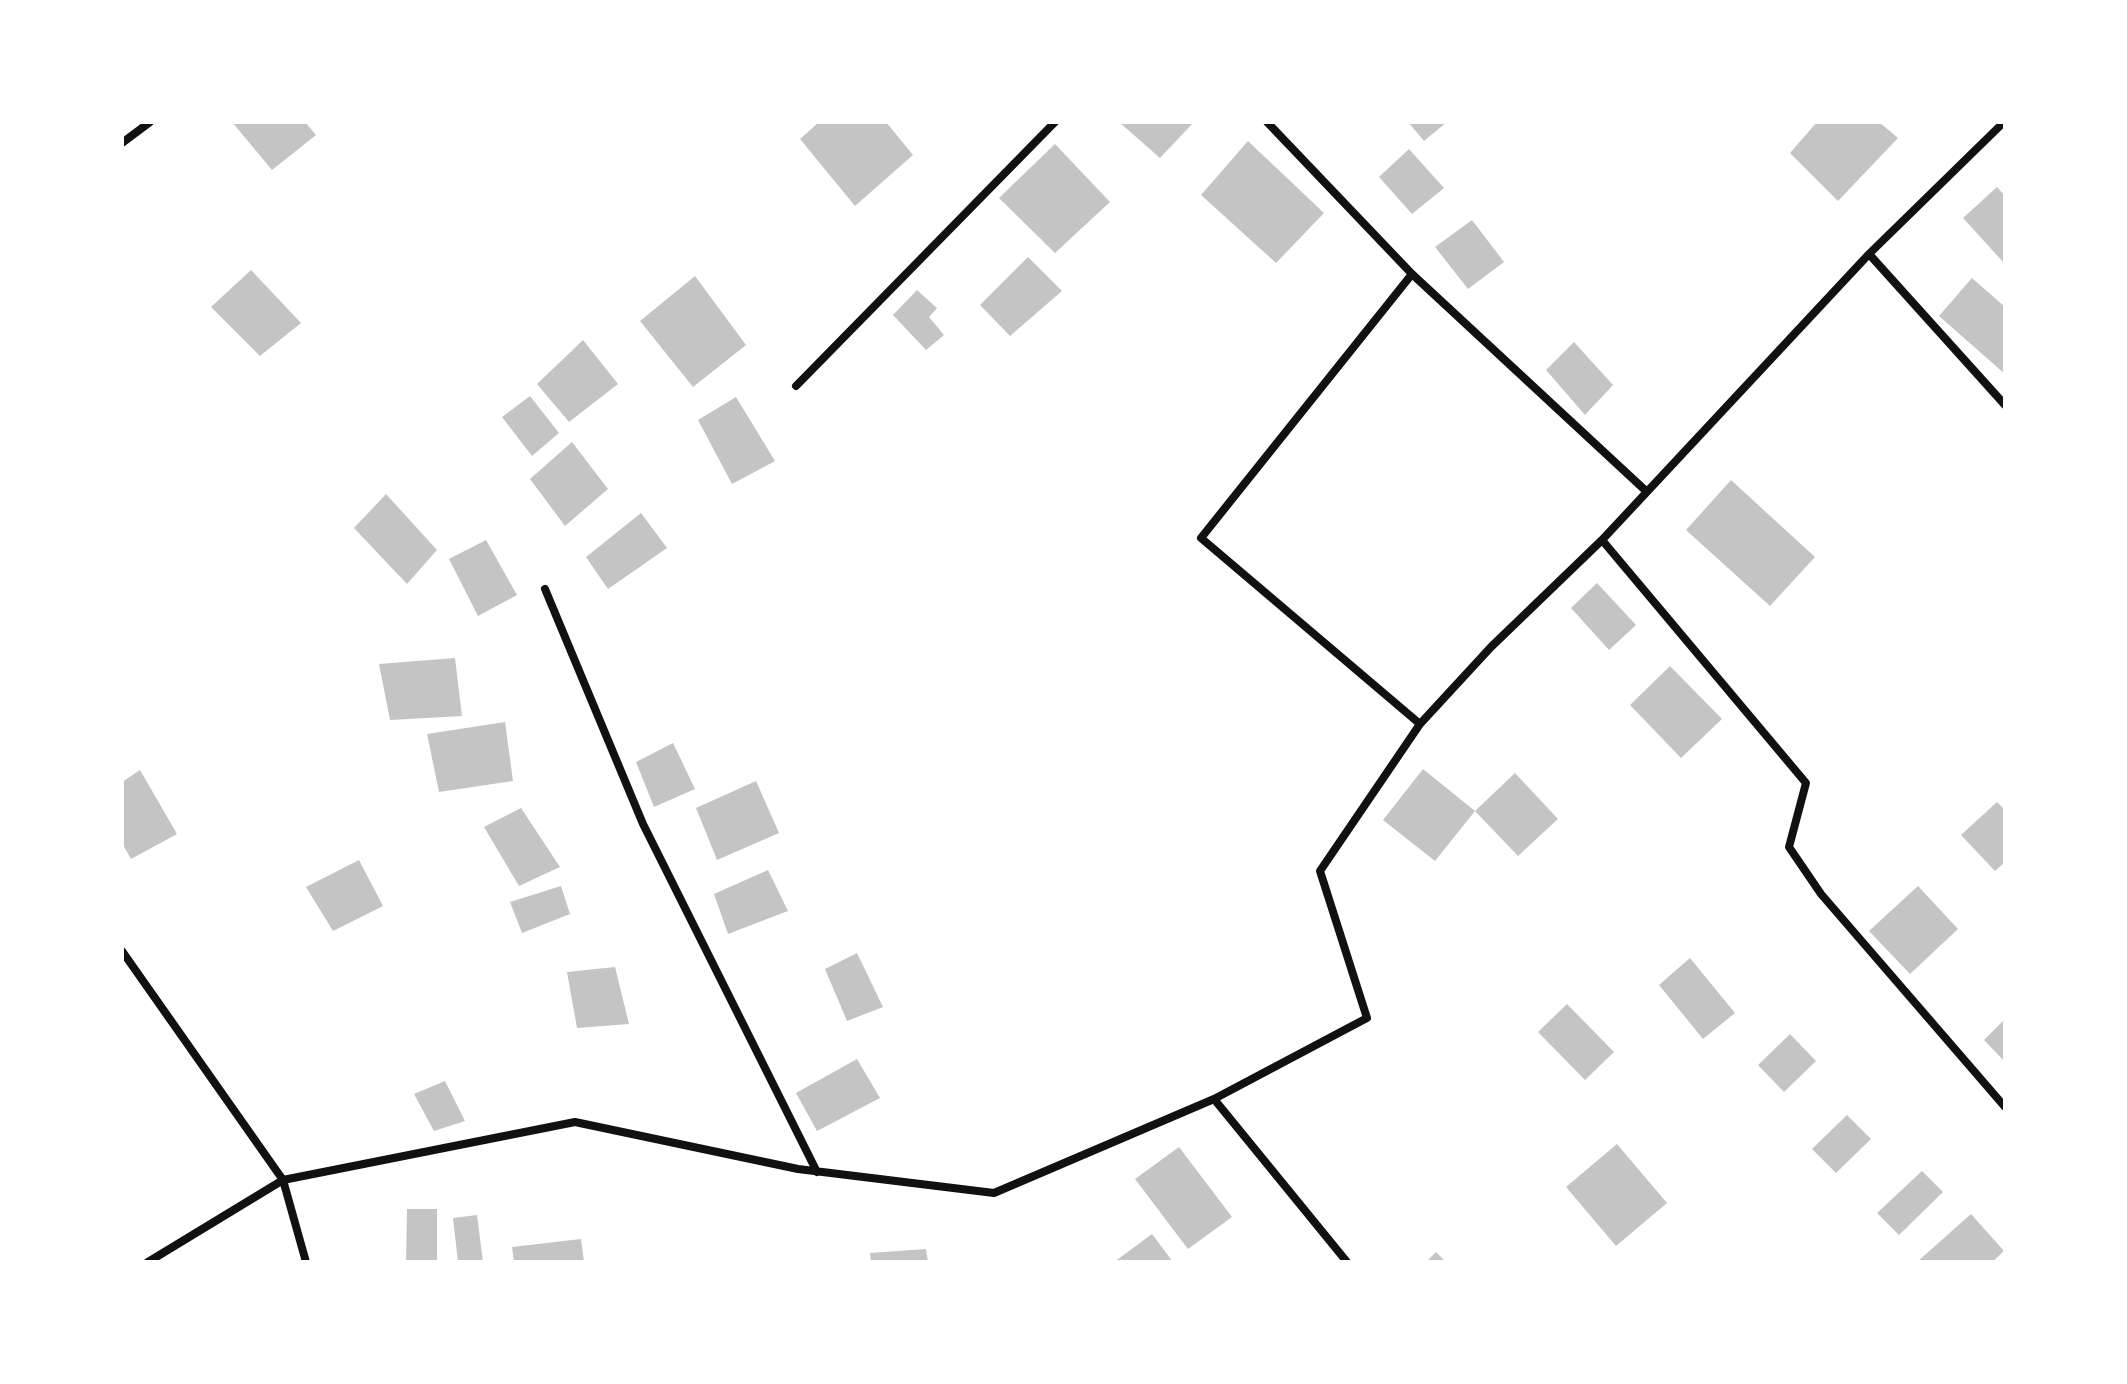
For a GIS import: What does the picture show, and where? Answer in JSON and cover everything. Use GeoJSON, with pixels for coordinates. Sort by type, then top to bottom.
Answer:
{"type":"FeatureCollection","features":[{"type":"Feature","properties":{"kind":"street"},"geometry":{"type":"LineString","coordinates":[[122,143],[150,122]]}},
{"type":"Feature","properties":{"kind":"street"},"geometry":{"type":"LineString","coordinates":[[796,386],[1055,122]]}},
{"type":"Feature","properties":{"kind":"street"},"geometry":{"type":"LineString","coordinates":[[1267,122],[1412,274],[1646,491]]}},
{"type":"Feature","properties":{"kind":"street"},"geometry":{"type":"LineString","coordinates":[[148,1262],[283,1180],[575,1122],[817,1172],[994,1193],[1214,1099],[1367,1018],[1320,871],[1420,724],[1491,647],[1602,540],[1869,254],[2004,122]]}},
{"type":"Feature","properties":{"kind":"street"},"geometry":{"type":"LineString","coordinates":[[1869,254],[2005,405]]}},
{"type":"Feature","properties":{"kind":"street"},"geometry":{"type":"LineString","coordinates":[[1412,274],[1201,538],[1420,724]]}},
{"type":"Feature","properties":{"kind":"street"},"geometry":{"type":"LineString","coordinates":[[1602,540],[1806,783],[1789,847],[1821,894],[2005,1107]]}},
{"type":"Feature","properties":{"kind":"street"},"geometry":{"type":"LineString","coordinates":[[545,589],[643,824],[817,1172]]}},
{"type":"Feature","properties":{"kind":"street"},"geometry":{"type":"LineString","coordinates":[[122,951],[283,1180],[306,1262]]}},
{"type":"Feature","properties":{"kind":"street"},"geometry":{"type":"LineString","coordinates":[[1214,1099],[1347,1262]]}},
{"type":"Feature","properties":{"kind":"building"},"geometry":{"type":"Polygon","coordinates":[[[232,122],[305,122],[316,135],[272,170],[232,122]]]}},
{"type":"Feature","properties":{"kind":"building"},"geometry":{"type":"Polygon","coordinates":[[[819,122],[886,122],[913,155],[855,206],[800,139],[819,122]]]}},
{"type":"Feature","properties":{"kind":"building"},"geometry":{"type":"Polygon","coordinates":[[[1119,122],[1194,122],[1160,158],[1119,122]]]}},
{"type":"Feature","properties":{"kind":"building"},"geometry":{"type":"Polygon","coordinates":[[[1408,122],[1447,122],[1424,141],[1408,122]]]}},
{"type":"Feature","properties":{"kind":"building"},"geometry":{"type":"Polygon","coordinates":[[[1817,122],[1879,122],[1898,138],[1838,201],[1790,153],[1817,122]]]}},
{"type":"Feature","properties":{"kind":"building"},"geometry":{"type":"Polygon","coordinates":[[[1248,141],[1324,213],[1276,263],[1201,195],[1248,141]]]}},
{"type":"Feature","properties":{"kind":"building"},"geometry":{"type":"Polygon","coordinates":[[[1055,144],[1110,202],[1055,253],[999,198],[1055,144]]]}},
{"type":"Feature","properties":{"kind":"building"},"geometry":{"type":"Polygon","coordinates":[[[1409,149],[1444,188],[1412,214],[1379,177],[1409,149]]]}},
{"type":"Feature","properties":{"kind":"building"},"geometry":{"type":"Polygon","coordinates":[[[1997,187],[2005,196],[2005,264],[1963,218],[1997,187]]]}},
{"type":"Feature","properties":{"kind":"building"},"geometry":{"type":"Polygon","coordinates":[[[1472,220],[1504,262],[1468,289],[1435,247],[1472,220]]]}},
{"type":"Feature","properties":{"kind":"building"},"geometry":{"type":"Polygon","coordinates":[[[1028,257],[1062,291],[1010,336],[980,305],[1028,257]]]}},
{"type":"Feature","properties":{"kind":"building"},"geometry":{"type":"Polygon","coordinates":[[[251,270],[301,323],[260,356],[211,307],[251,270]]]}},
{"type":"Feature","properties":{"kind":"building"},"geometry":{"type":"Polygon","coordinates":[[[695,276],[746,345],[693,387],[640,321],[695,276]]]}},
{"type":"Feature","properties":{"kind":"building"},"geometry":{"type":"Polygon","coordinates":[[[1972,278],[2005,307],[2005,374],[1939,316],[1972,278]]]}},
{"type":"Feature","properties":{"kind":"building"},"geometry":{"type":"Polygon","coordinates":[[[917,290],[937,308],[929,317],[944,335],[926,350],[893,315],[917,290]]]}},
{"type":"Feature","properties":{"kind":"building"},"geometry":{"type":"Polygon","coordinates":[[[583,340],[618,384],[569,422],[537,384],[583,340]]]}},
{"type":"Feature","properties":{"kind":"building"},"geometry":{"type":"Polygon","coordinates":[[[1574,342],[1613,385],[1585,415],[1546,370],[1574,342]]]}},
{"type":"Feature","properties":{"kind":"building"},"geometry":{"type":"Polygon","coordinates":[[[530,396],[559,433],[532,456],[502,417],[530,396]]]}},
{"type":"Feature","properties":{"kind":"building"},"geometry":{"type":"Polygon","coordinates":[[[736,397],[775,461],[732,484],[698,420],[736,397]]]}},
{"type":"Feature","properties":{"kind":"building"},"geometry":{"type":"Polygon","coordinates":[[[572,442],[608,489],[565,526],[530,479],[572,442]]]}},
{"type":"Feature","properties":{"kind":"building"},"geometry":{"type":"Polygon","coordinates":[[[1731,480],[1815,557],[1770,606],[1686,530],[1731,480]]]}},
{"type":"Feature","properties":{"kind":"building"},"geometry":{"type":"Polygon","coordinates":[[[386,494],[437,550],[407,584],[354,528],[386,494]]]}},
{"type":"Feature","properties":{"kind":"building"},"geometry":{"type":"Polygon","coordinates":[[[641,513],[667,548],[608,589],[586,557],[641,513]]]}},
{"type":"Feature","properties":{"kind":"building"},"geometry":{"type":"Polygon","coordinates":[[[486,540],[517,595],[478,616],[449,559],[486,540]]]}},
{"type":"Feature","properties":{"kind":"building"},"geometry":{"type":"Polygon","coordinates":[[[1597,583],[1636,625],[1609,650],[1571,608],[1597,583]]]}},
{"type":"Feature","properties":{"kind":"building"},"geometry":{"type":"Polygon","coordinates":[[[455,658],[462,716],[390,720],[379,664],[455,658]]]}},
{"type":"Feature","properties":{"kind":"building"},"geometry":{"type":"Polygon","coordinates":[[[1670,666],[1722,719],[1681,758],[1630,705],[1670,666]]]}},
{"type":"Feature","properties":{"kind":"building"},"geometry":{"type":"Polygon","coordinates":[[[505,722],[513,781],[439,792],[427,734],[505,722]]]}},
{"type":"Feature","properties":{"kind":"building"},"geometry":{"type":"Polygon","coordinates":[[[673,743],[695,789],[654,807],[636,762],[673,743]]]}},
{"type":"Feature","properties":{"kind":"building"},"geometry":{"type":"Polygon","coordinates":[[[1423,769],[1475,811],[1435,861],[1383,820],[1423,769]]]}},
{"type":"Feature","properties":{"kind":"building"},"geometry":{"type":"Polygon","coordinates":[[[140,770],[177,834],[131,859],[122,843],[122,782],[140,770]]]}},
{"type":"Feature","properties":{"kind":"building"},"geometry":{"type":"Polygon","coordinates":[[[1515,773],[1558,819],[1518,856],[1475,811],[1515,773]]]}},
{"type":"Feature","properties":{"kind":"building"},"geometry":{"type":"Polygon","coordinates":[[[756,781],[779,833],[717,860],[696,808],[756,781]]]}},
{"type":"Feature","properties":{"kind":"building"},"geometry":{"type":"Polygon","coordinates":[[[1997,802],[2005,810],[2005,862],[1995,871],[1961,835],[1997,802]]]}},
{"type":"Feature","properties":{"kind":"building"},"geometry":{"type":"Polygon","coordinates":[[[521,808],[560,867],[519,886],[484,827],[521,808]]]}},
{"type":"Feature","properties":{"kind":"building"},"geometry":{"type":"Polygon","coordinates":[[[359,860],[383,906],[333,931],[306,887],[359,860]]]}},
{"type":"Feature","properties":{"kind":"building"},"geometry":{"type":"Polygon","coordinates":[[[768,870],[788,911],[728,934],[714,894],[768,870]]]}},
{"type":"Feature","properties":{"kind":"building"},"geometry":{"type":"Polygon","coordinates":[[[561,886],[570,914],[522,933],[510,902],[561,886]]]}},
{"type":"Feature","properties":{"kind":"building"},"geometry":{"type":"Polygon","coordinates":[[[1918,886],[1958,929],[1910,974],[1869,931],[1918,886]]]}},
{"type":"Feature","properties":{"kind":"building"},"geometry":{"type":"Polygon","coordinates":[[[857,953],[883,1007],[847,1021],[825,969],[857,953]]]}},
{"type":"Feature","properties":{"kind":"building"},"geometry":{"type":"Polygon","coordinates":[[[1690,958],[1735,1013],[1703,1039],[1659,985],[1690,958]]]}},
{"type":"Feature","properties":{"kind":"building"},"geometry":{"type":"Polygon","coordinates":[[[615,967],[629,1024],[577,1028],[567,972],[615,967]]]}},
{"type":"Feature","properties":{"kind":"building"},"geometry":{"type":"Polygon","coordinates":[[[1567,1004],[1614,1052],[1585,1080],[1538,1032],[1567,1004]]]}},
{"type":"Feature","properties":{"kind":"building"},"geometry":{"type":"Polygon","coordinates":[[[2005,1019],[2005,1062],[1984,1040],[2005,1019]]]}},
{"type":"Feature","properties":{"kind":"building"},"geometry":{"type":"Polygon","coordinates":[[[1790,1034],[1816,1061],[1784,1092],[1758,1065],[1790,1034]]]}},
{"type":"Feature","properties":{"kind":"building"},"geometry":{"type":"Polygon","coordinates":[[[857,1059],[880,1098],[817,1131],[796,1093],[857,1059]]]}},
{"type":"Feature","properties":{"kind":"building"},"geometry":{"type":"Polygon","coordinates":[[[445,1081],[465,1121],[434,1131],[414,1094],[445,1081]]]}},
{"type":"Feature","properties":{"kind":"building"},"geometry":{"type":"Polygon","coordinates":[[[1847,1115],[1871,1139],[1836,1173],[1812,1149],[1847,1115]]]}},
{"type":"Feature","properties":{"kind":"building"},"geometry":{"type":"Polygon","coordinates":[[[1617,1144],[1667,1203],[1616,1246],[1566,1187],[1617,1144]]]}},
{"type":"Feature","properties":{"kind":"building"},"geometry":{"type":"Polygon","coordinates":[[[1179,1147],[1232,1217],[1188,1249],[1135,1179],[1179,1147]]]}},
{"type":"Feature","properties":{"kind":"building"},"geometry":{"type":"Polygon","coordinates":[[[1922,1171],[1943,1192],[1899,1235],[1877,1213],[1922,1171]]]}},
{"type":"Feature","properties":{"kind":"building"},"geometry":{"type":"Polygon","coordinates":[[[407,1209],[437,1209],[437,1262],[406,1262],[407,1209]]]}},
{"type":"Feature","properties":{"kind":"building"},"geometry":{"type":"Polygon","coordinates":[[[1971,1214],[2004,1251],[1992,1262],[1917,1262],[1971,1214]]]}},
{"type":"Feature","properties":{"kind":"building"},"geometry":{"type":"Polygon","coordinates":[[[477,1215],[483,1262],[458,1262],[453,1218],[477,1215]]]}},
{"type":"Feature","properties":{"kind":"building"},"geometry":{"type":"Polygon","coordinates":[[[1152,1234],[1173,1262],[1114,1262],[1152,1234]]]}},
{"type":"Feature","properties":{"kind":"building"},"geometry":{"type":"Polygon","coordinates":[[[581,1239],[584,1262],[514,1262],[512,1247],[581,1239]]]}},
{"type":"Feature","properties":{"kind":"building"},"geometry":{"type":"Polygon","coordinates":[[[926,1249],[928,1262],[871,1262],[870,1253],[926,1249]]]}},
{"type":"Feature","properties":{"kind":"building"},"geometry":{"type":"Polygon","coordinates":[[[1436,1252],[1446,1262],[1426,1262],[1436,1252]]]}}]}
